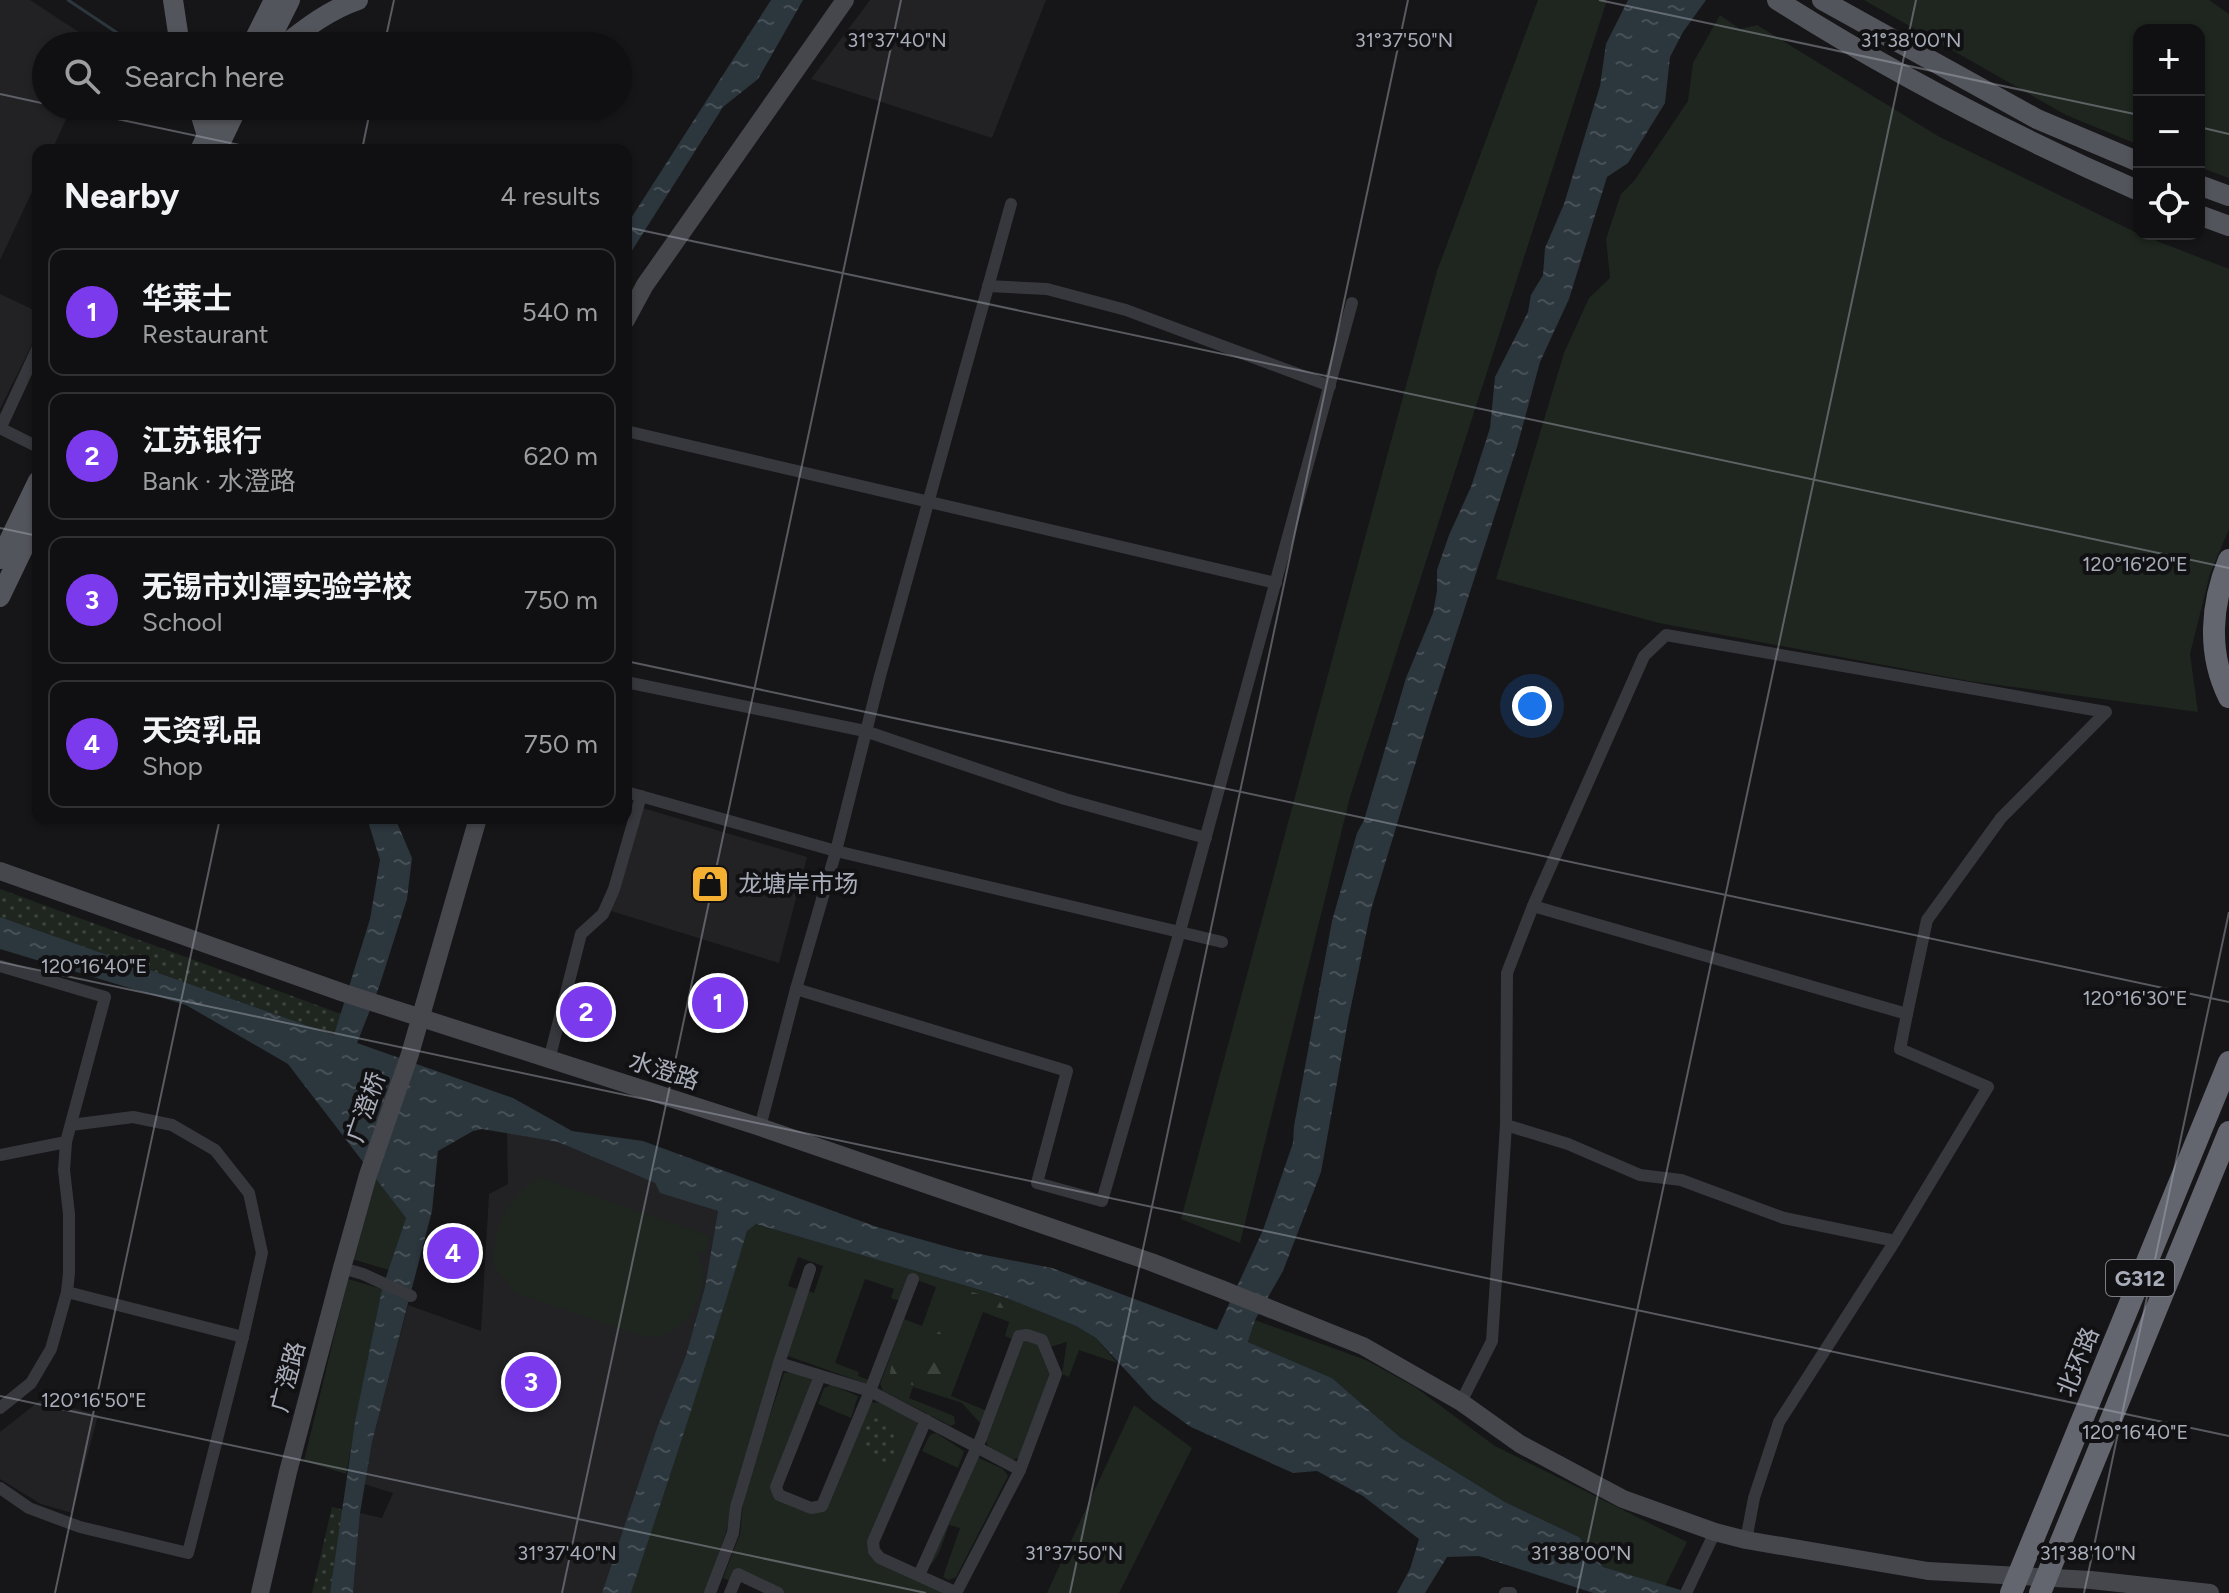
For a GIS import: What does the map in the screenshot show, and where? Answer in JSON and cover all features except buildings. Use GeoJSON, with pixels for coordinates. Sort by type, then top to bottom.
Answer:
{"type":"FeatureCollection","features":[{"type":"Feature","properties":{"kind":"highway"},"geometry":{"type":"LineString","coordinates":[[2229,560],[2216,604],[2213,633],[2215,660],[2229,697]]}},
{"type":"Feature","properties":{"kind":"highway","name":"北环路"},"geometry":{"type":"LineString","coordinates":[[2011,1593],[2229,1062]]}},
{"type":"Feature","properties":{"kind":"highway","name":"G312"},"geometry":{"type":"LineString","coordinates":[[2040,1593],[2229,1132]]}},
{"type":"Feature","properties":{"kind":"main road"},"geometry":{"type":"LineString","coordinates":[[173,0],[178,32]]}},
{"type":"Feature","properties":{"kind":"main road"},"geometry":{"type":"LineString","coordinates":[[258,32],[274,0]]}},
{"type":"Feature","properties":{"kind":"main road"},"geometry":{"type":"LineString","coordinates":[[274,32],[290,0]]}},
{"type":"Feature","properties":{"kind":"main road"},"geometry":{"type":"LineString","coordinates":[[300,32],[341,6],[358,0]]}},
{"type":"Feature","properties":{"kind":"main road"},"geometry":{"type":"LineString","coordinates":[[1777,0],[2030,142],[2133,188]]}},
{"type":"Feature","properties":{"kind":"main road"},"geometry":{"type":"LineString","coordinates":[[1822,0],[2037,119],[2133,159]]}},
{"type":"Feature","properties":{"kind":"main road"},"geometry":{"type":"LineString","coordinates":[[202,120],[208,144]]}},
{"type":"Feature","properties":{"kind":"main road"},"geometry":{"type":"LineString","coordinates":[[208,144],[216,120]]}},
{"type":"Feature","properties":{"kind":"main road"},"geometry":{"type":"LineString","coordinates":[[209,144],[227,120]]}},
{"type":"Feature","properties":{"kind":"main road"},"geometry":{"type":"LineString","coordinates":[[2205,187],[2229,196]]}},
{"type":"Feature","properties":{"kind":"main road"},"geometry":{"type":"LineString","coordinates":[[2205,217],[2229,226]]}},
{"type":"Feature","properties":{"kind":"main road"},"geometry":{"type":"LineString","coordinates":[[0,559],[32,493]]}},
{"type":"Feature","properties":{"kind":"main road"},"geometry":{"type":"LineString","coordinates":[[0,597],[32,530]]}},
{"type":"Feature","properties":{"kind":"street"},"geometry":{"type":"LineString","coordinates":[[632,309],[645,285],[845,0]]}},
{"type":"Feature","properties":{"kind":"street"},"geometry":{"type":"LineString","coordinates":[[760,1127],[836,851],[865,731],[1011,204]]}},
{"type":"Feature","properties":{"kind":"street"},"geometry":{"type":"LineString","coordinates":[[988,286],[1047,289],[1126,310],[1330,386]]}},
{"type":"Feature","properties":{"kind":"street"},"geometry":{"type":"LineString","coordinates":[[796,989],[1067,1071],[1037,1183],[1102,1201],[1206,838],[1352,303]]}},
{"type":"Feature","properties":{"kind":"street"},"geometry":{"type":"LineString","coordinates":[[32,360],[0,429],[32,444]]}},
{"type":"Feature","properties":{"kind":"street"},"geometry":{"type":"LineString","coordinates":[[632,432],[1276,583]]}},
{"type":"Feature","properties":{"kind":"street"},"geometry":{"type":"LineString","coordinates":[[1461,1402],[1492,1341],[1506,1125],[1507,973],[1533,906],[1644,656],[1666,635],[2106,712],[2001,818],[1927,920],[1900,1049],[1988,1087],[1895,1241],[1779,1422],[1754,1498],[1746,1540]]}},
{"type":"Feature","properties":{"kind":"street"},"geometry":{"type":"LineString","coordinates":[[632,683],[865,731],[1065,799],[1206,838]]}},
{"type":"Feature","properties":{"kind":"street"},"geometry":{"type":"LineString","coordinates":[[632,794],[836,851],[1222,942]]}},
{"type":"Feature","properties":{"kind":"street"},"geometry":{"type":"LineString","coordinates":[[549,1060],[581,934],[603,914],[641,796]]}},
{"type":"Feature","properties":{"kind":"street","name":"广澄桥"},"geometry":{"type":"LineString","coordinates":[[368,1175],[410,1054],[476,824]]}},
{"type":"Feature","properties":{"kind":"street","name":"水澄路"},"geometry":{"type":"LineString","coordinates":[[0,871],[420,1019],[760,1127],[1151,1262],[1273,1309],[1363,1346],[1461,1402],[1520,1444],[1623,1499],[1715,1532],[1928,1571],[2091,1580],[2210,1593]]}},
{"type":"Feature","properties":{"kind":"street"},"geometry":{"type":"LineString","coordinates":[[1533,906],[1907,1014]]}},
{"type":"Feature","properties":{"kind":"street"},"geometry":{"type":"LineString","coordinates":[[0,966],[105,997],[66,1142],[64,1170],[69,1214],[67,1292],[51,1349],[31,1383],[0,1408]]}},
{"type":"Feature","properties":{"kind":"street"},"geometry":{"type":"LineString","coordinates":[[0,1488],[29,1508],[80,1527],[188,1553],[262,1253],[249,1193],[215,1150],[172,1125],[133,1117],[71,1125]]}},
{"type":"Feature","properties":{"kind":"street"},"geometry":{"type":"LineString","coordinates":[[1506,1125],[1568,1144],[1640,1175],[1681,1180],[1784,1218],[1895,1241]]}},
{"type":"Feature","properties":{"kind":"street"},"geometry":{"type":"LineString","coordinates":[[0,1155],[66,1142]]}},
{"type":"Feature","properties":{"kind":"street","name":"广澄路"},"geometry":{"type":"LineString","coordinates":[[260,1593],[288,1472],[368,1175]]}},
{"type":"Feature","properties":{"kind":"street"},"geometry":{"type":"LineString","coordinates":[[342,1268],[411,1296]]}},
{"type":"Feature","properties":{"kind":"street"},"geometry":{"type":"LineString","coordinates":[[778,1593],[738,1574],[730,1592],[712,1588],[733,1533],[736,1507],[810,1269]]}},
{"type":"Feature","properties":{"kind":"street"},"geometry":{"type":"LineString","coordinates":[[820,1376],[776,1487],[779,1495],[811,1508],[822,1506],[913,1279]]}},
{"type":"Feature","properties":{"kind":"street"},"geometry":{"type":"LineString","coordinates":[[67,1292],[243,1337]]}},
{"type":"Feature","properties":{"kind":"street"},"geometry":{"type":"LineString","coordinates":[[919,1575],[976,1446],[1019,1336],[1035,1336],[1045,1344],[1056,1374],[1020,1470],[955,1592],[880,1558],[874,1551],[873,1542],[926,1420]]}},
{"type":"Feature","properties":{"kind":"street"},"geometry":{"type":"LineString","coordinates":[[779,1363],[870,1391],[1020,1470]]}},
{"type":"Feature","properties":{"kind":"street"},"geometry":{"type":"LineString","coordinates":[[1687,1591],[1715,1532]]}},
{"type":"Feature","properties":{"kind":"shaded area"},"geometry":{"type":"Polygon","coordinates":[[[0,0],[30,0],[79,32],[32,32],[32,120],[66,120],[55,144],[32,144],[32,192],[0,260],[0,0]]]}},
{"type":"Feature","properties":{"kind":"shaded area"},"geometry":{"type":"Polygon","coordinates":[[[870,0],[1046,0],[992,138],[811,79],[870,0]]]}},
{"type":"Feature","properties":{"kind":"shaded area"},"geometry":{"type":"Polygon","coordinates":[[[0,294],[32,309],[32,344],[0,409],[0,294]]]}},
{"type":"Feature","properties":{"kind":"shaded area","name":"龙塘岸市场"},"geometry":{"type":"Polygon","coordinates":[[[643,808],[807,857],[779,963],[611,911],[643,808]]]}},
{"type":"Feature","properties":{"kind":"shaded area"},"geometry":{"type":"Polygon","coordinates":[[[507,1133],[558,1142],[655,1183],[660,1193],[718,1211],[705,1287],[686,1355],[657,1428],[602,1593],[353,1593],[360,1513],[382,1518],[393,1493],[364,1484],[408,1305],[481,1331],[489,1194],[508,1184],[507,1133]]]}},
{"type":"Feature","properties":{"kind":"shaded area"},"geometry":{"type":"Polygon","coordinates":[[[42,1399],[98,1415],[72,1513],[41,1504],[0,1479],[0,1432],[42,1399]]]}},
{"type":"Feature","properties":{"kind":"green space"},"geometry":{"type":"Polygon","coordinates":[[[1538,0],[1607,0],[1350,797],[1240,1243],[1181,1219],[1437,271],[1538,0]]]}},
{"type":"Feature","properties":{"kind":"green space"},"geometry":{"type":"Polygon","coordinates":[[[1864,0],[2209,0],[2229,14],[2229,178],[2205,169],[2205,24],[2133,24],[2133,143],[2066,115],[1864,0]]]}},
{"type":"Feature","properties":{"kind":"green space"},"geometry":{"type":"Polygon","coordinates":[[[1720,15],[1740,29],[1757,25],[1938,136],[2133,231],[2133,240],[2154,240],[2229,269],[2229,529],[2210,574],[2190,654],[2198,712],[1969,681],[1659,623],[1496,579],[1564,353],[1589,298],[1610,278],[1606,239],[1621,194],[1634,181],[1688,101],[1693,63],[1720,15]]]}},
{"type":"Feature","properties":{"kind":"green space"},"geometry":{"type":"Polygon","coordinates":[[[0,889],[341,1014],[334,1035],[0,917],[0,889]]]}},
{"type":"Feature","properties":{"kind":"green space"},"geometry":{"type":"Polygon","coordinates":[[[375,1177],[406,1218],[389,1270],[352,1259],[375,1177]]]}},
{"type":"Feature","properties":{"kind":"green space"},"geometry":{"type":"Polygon","coordinates":[[[539,1177],[710,1236],[705,1254],[695,1251],[702,1267],[703,1280],[697,1302],[684,1322],[665,1335],[647,1337],[516,1293],[494,1268],[495,1239],[509,1205],[539,1177]]]}},
{"type":"Feature","properties":{"kind":"green space"},"geometry":{"type":"Polygon","coordinates":[[[756,1224],[1004,1297],[1076,1326],[1096,1338],[1117,1363],[1079,1350],[1069,1377],[1062,1374],[1067,1342],[1050,1347],[1029,1330],[1018,1330],[1014,1340],[1005,1336],[1009,1322],[983,1312],[951,1396],[987,1411],[980,1423],[962,1403],[913,1387],[909,1398],[954,1416],[955,1424],[951,1426],[883,1391],[880,1384],[904,1319],[922,1326],[936,1287],[908,1277],[900,1301],[891,1298],[894,1289],[865,1279],[835,1363],[859,1372],[858,1376],[869,1380],[867,1384],[788,1356],[786,1349],[806,1290],[814,1293],[823,1266],[798,1257],[788,1286],[798,1289],[736,1486],[726,1533],[705,1593],[631,1593],[747,1230],[756,1224]]]}},
{"type":"Feature","properties":{"kind":"green space"},"geometry":{"type":"Polygon","coordinates":[[[348,1279],[382,1289],[346,1474],[304,1461],[348,1279]]]}},
{"type":"Feature","properties":{"kind":"green space"},"geometry":{"type":"Polygon","coordinates":[[[942,1283],[1016,1305],[1014,1308],[1004,1308],[976,1304],[950,1293],[942,1287],[942,1283]]]}},
{"type":"Feature","properties":{"kind":"green space"},"geometry":{"type":"Polygon","coordinates":[[[950,1319],[958,1329],[948,1349],[934,1343],[933,1338],[950,1319]]]}},
{"type":"Feature","properties":{"kind":"green space"},"geometry":{"type":"Polygon","coordinates":[[[1255,1320],[1366,1360],[1415,1387],[1495,1446],[1687,1542],[1665,1586],[1603,1567],[1579,1537],[1505,1502],[1401,1438],[1332,1378],[1248,1342],[1255,1320]]]}},
{"type":"Feature","properties":{"kind":"green space"},"geometry":{"type":"Polygon","coordinates":[[[1025,1338],[1042,1344],[1052,1374],[1021,1457],[1012,1460],[989,1449],[985,1438],[1020,1341],[1025,1338]]]}},
{"type":"Feature","properties":{"kind":"green space"},"geometry":{"type":"Polygon","coordinates":[[[901,1353],[922,1360],[934,1356],[943,1360],[945,1369],[939,1387],[934,1390],[896,1381],[890,1371],[901,1353]]]}},
{"type":"Feature","properties":{"kind":"green space"},"geometry":{"type":"Polygon","coordinates":[[[791,1372],[811,1379],[813,1386],[773,1487],[816,1512],[870,1402],[881,1403],[916,1421],[918,1425],[868,1545],[945,1593],[782,1593],[768,1582],[736,1568],[730,1581],[723,1578],[740,1534],[744,1494],[784,1373],[791,1372]]]}},
{"type":"Feature","properties":{"kind":"green space"},"geometry":{"type":"Polygon","coordinates":[[[831,1385],[858,1396],[851,1418],[818,1404],[824,1388],[831,1385]]]}},
{"type":"Feature","properties":{"kind":"green space"},"geometry":{"type":"Polygon","coordinates":[[[1134,1405],[1192,1448],[1119,1593],[1047,1593],[1134,1405]]]}},
{"type":"Feature","properties":{"kind":"green space"},"geometry":{"type":"Polygon","coordinates":[[[870,1419],[887,1424],[896,1441],[896,1461],[884,1469],[871,1460],[864,1448],[866,1426],[870,1419]]]}},
{"type":"Feature","properties":{"kind":"green space"},"geometry":{"type":"Polygon","coordinates":[[[936,1433],[964,1451],[958,1468],[922,1451],[930,1435],[936,1433]]]}},
{"type":"Feature","properties":{"kind":"green space"},"geometry":{"type":"Polygon","coordinates":[[[979,1458],[1003,1469],[1008,1476],[956,1577],[949,1580],[943,1577],[960,1528],[949,1525],[937,1556],[924,1570],[973,1460],[979,1458]]]}},
{"type":"Feature","properties":{"kind":"green space"},"geometry":{"type":"Polygon","coordinates":[[[332,1507],[343,1510],[330,1593],[312,1593],[332,1507]]]}},
{"type":"Feature","properties":{"kind":"water"},"geometry":{"type":"Polygon","coordinates":[[[771,0],[803,0],[758,79],[723,107],[632,251],[632,217],[771,0]]]}},
{"type":"Feature","properties":{"kind":"water"},"geometry":{"type":"Polygon","coordinates":[[[1628,0],[1706,0],[1670,57],[1665,103],[1628,163],[1607,177],[1569,299],[1540,362],[1517,447],[1371,910],[1321,1172],[1283,1271],[1255,1320],[1248,1342],[1332,1378],[1401,1438],[1505,1502],[1579,1537],[1603,1567],[1691,1593],[1593,1593],[1479,1556],[1447,1557],[1425,1593],[1397,1593],[1410,1569],[1419,1539],[1363,1496],[1317,1471],[1293,1473],[1191,1427],[1153,1400],[1096,1338],[1076,1326],[1004,1297],[756,1224],[747,1231],[631,1593],[602,1593],[657,1428],[686,1355],[705,1287],[718,1211],[660,1193],[655,1183],[558,1142],[482,1129],[438,1151],[432,1211],[372,1442],[360,1513],[353,1593],[330,1593],[355,1422],[382,1289],[406,1218],[288,1064],[186,1005],[0,949],[0,917],[334,1035],[370,919],[380,860],[369,824],[398,824],[412,858],[407,899],[379,987],[357,1043],[513,1098],[572,1131],[643,1141],[877,1227],[959,1250],[1052,1268],[1217,1330],[1263,1230],[1293,1143],[1332,921],[1357,833],[1364,820],[1406,678],[1433,613],[1437,570],[1471,487],[1490,428],[1495,377],[1543,275],[1545,248],[1564,204],[1600,86],[1606,44],[1628,0]]]}},
{"type":"Feature","properties":{"kind":"waterway"},"geometry":{"type":"LineString","coordinates":[[68,0],[116,32]]}},
{"type":"Feature","properties":{"kind":"place","name":"龙塘岸市场"},"geometry":{"type":"Point","coordinates":[710,884]}},
{"type":"Feature","properties":{"kind":"place","name":"华莱士"},"geometry":{"type":"Point","coordinates":[718,1003]}},
{"type":"Feature","properties":{"kind":"place","name":"江苏银行"},"geometry":{"type":"Point","coordinates":[586,1012]}},
{"type":"Feature","properties":{"kind":"place","name":"天资乳品"},"geometry":{"type":"Point","coordinates":[453,1253]}},
{"type":"Feature","properties":{"kind":"place","name":"无锡市刘潭实验学校"},"geometry":{"type":"Point","coordinates":[531,1382]}}]}
